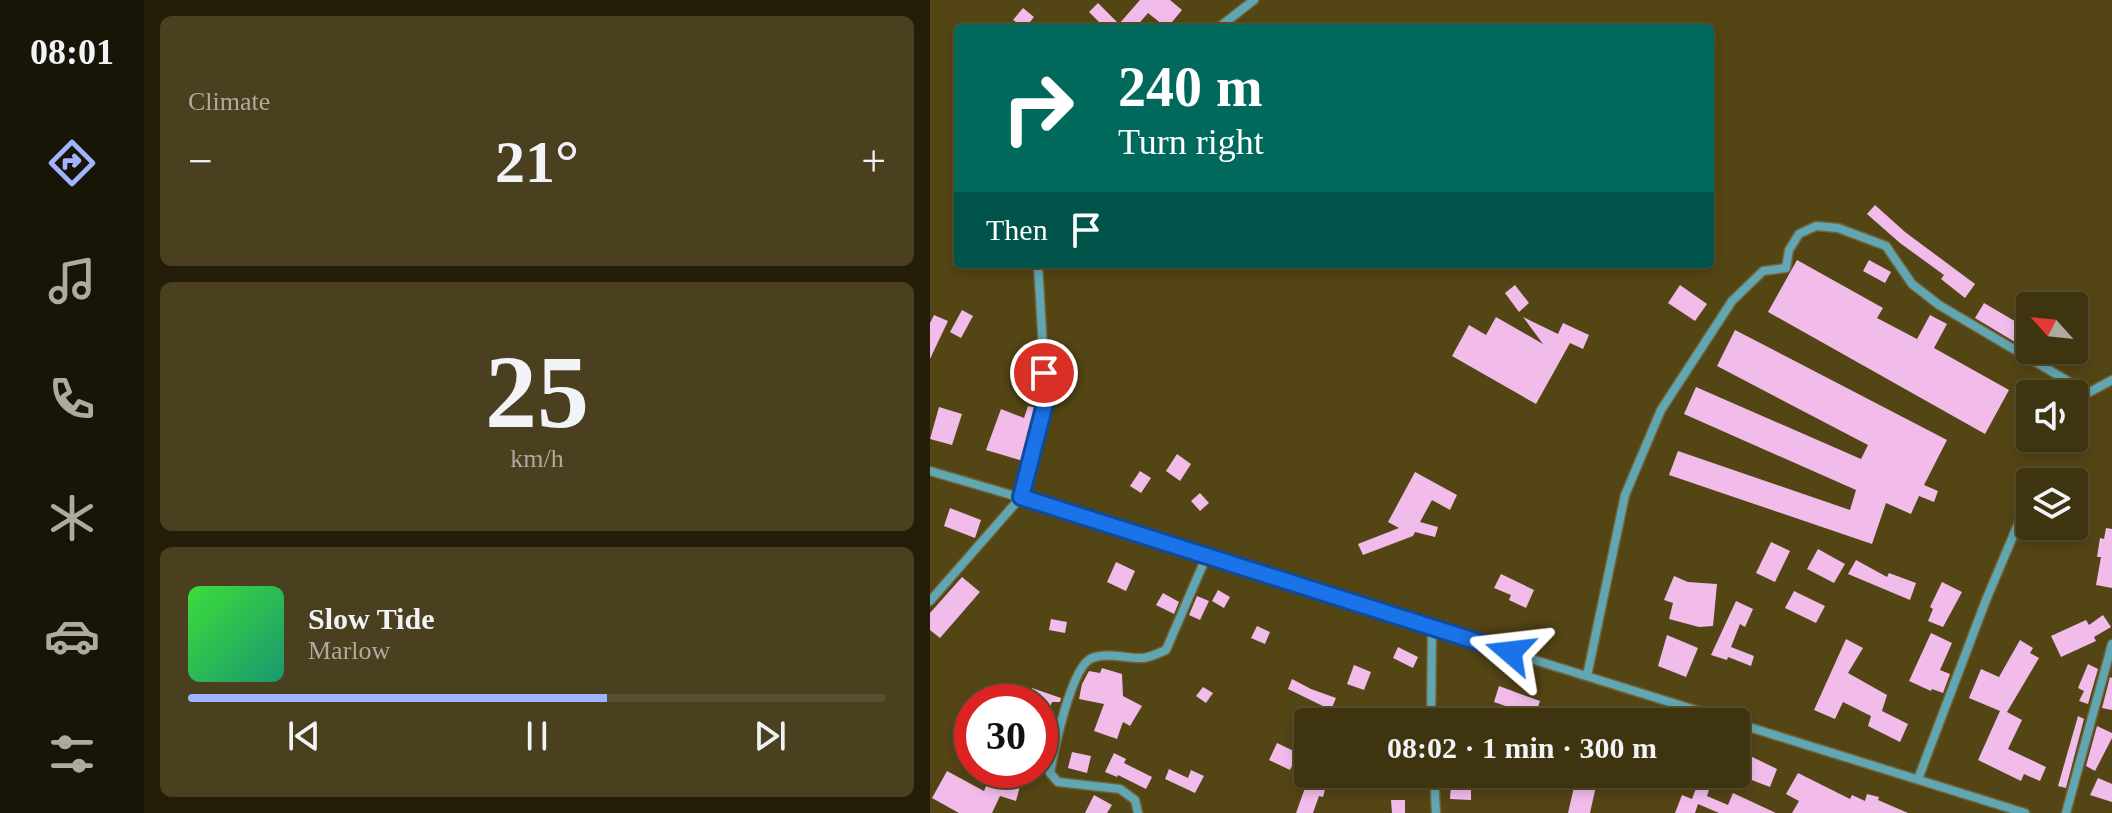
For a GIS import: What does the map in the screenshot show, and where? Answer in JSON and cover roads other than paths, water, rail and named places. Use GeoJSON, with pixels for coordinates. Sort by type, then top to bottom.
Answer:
{"type":"FeatureCollection","features":[{"type":"Feature","properties":{"kind":"street"},"geometry":{"type":"LineString","coordinates":[[1223,24],[1254,0]]}},
{"type":"Feature","properties":{"kind":"street"},"geometry":{"type":"LineString","coordinates":[[1587,676],[1625,495],[1661,410],[1732,301],[1763,271],[1786,268],[1789,250],[1799,234],[1816,226],[1838,228],[1886,246],[1912,284],[1939,305],[2021,355],[2088,393],[2112,380]]}},
{"type":"Feature","properties":{"kind":"street"},"geometry":{"type":"LineString","coordinates":[[930,601],[1021,497],[1046,400],[1038,268]]}},
{"type":"Feature","properties":{"kind":"street"},"geometry":{"type":"LineString","coordinates":[[930,471],[1690,708]]}},
{"type":"Feature","properties":{"kind":"street"},"geometry":{"type":"LineString","coordinates":[[1918,779],[2016,529]]}},
{"type":"Feature","properties":{"kind":"street"},"geometry":{"type":"LineString","coordinates":[[1138,813],[1135,800],[1120,789],[1058,782],[1050,773],[1055,743],[1076,681],[1090,658],[1141,658],[1166,650],[1207,555]]}},
{"type":"Feature","properties":{"kind":"street"},"geometry":{"type":"LineString","coordinates":[[1431,708],[1432,628]]}},
{"type":"Feature","properties":{"kind":"street"},"geometry":{"type":"LineString","coordinates":[[2066,813],[2112,644]]}},
{"type":"Feature","properties":{"kind":"street"},"geometry":{"type":"LineString","coordinates":[[1750,727],[2025,813]]}},
{"type":"Feature","properties":{"kind":"street"},"geometry":{"type":"LineString","coordinates":[[1435,788],[1436,813]]}}]}
